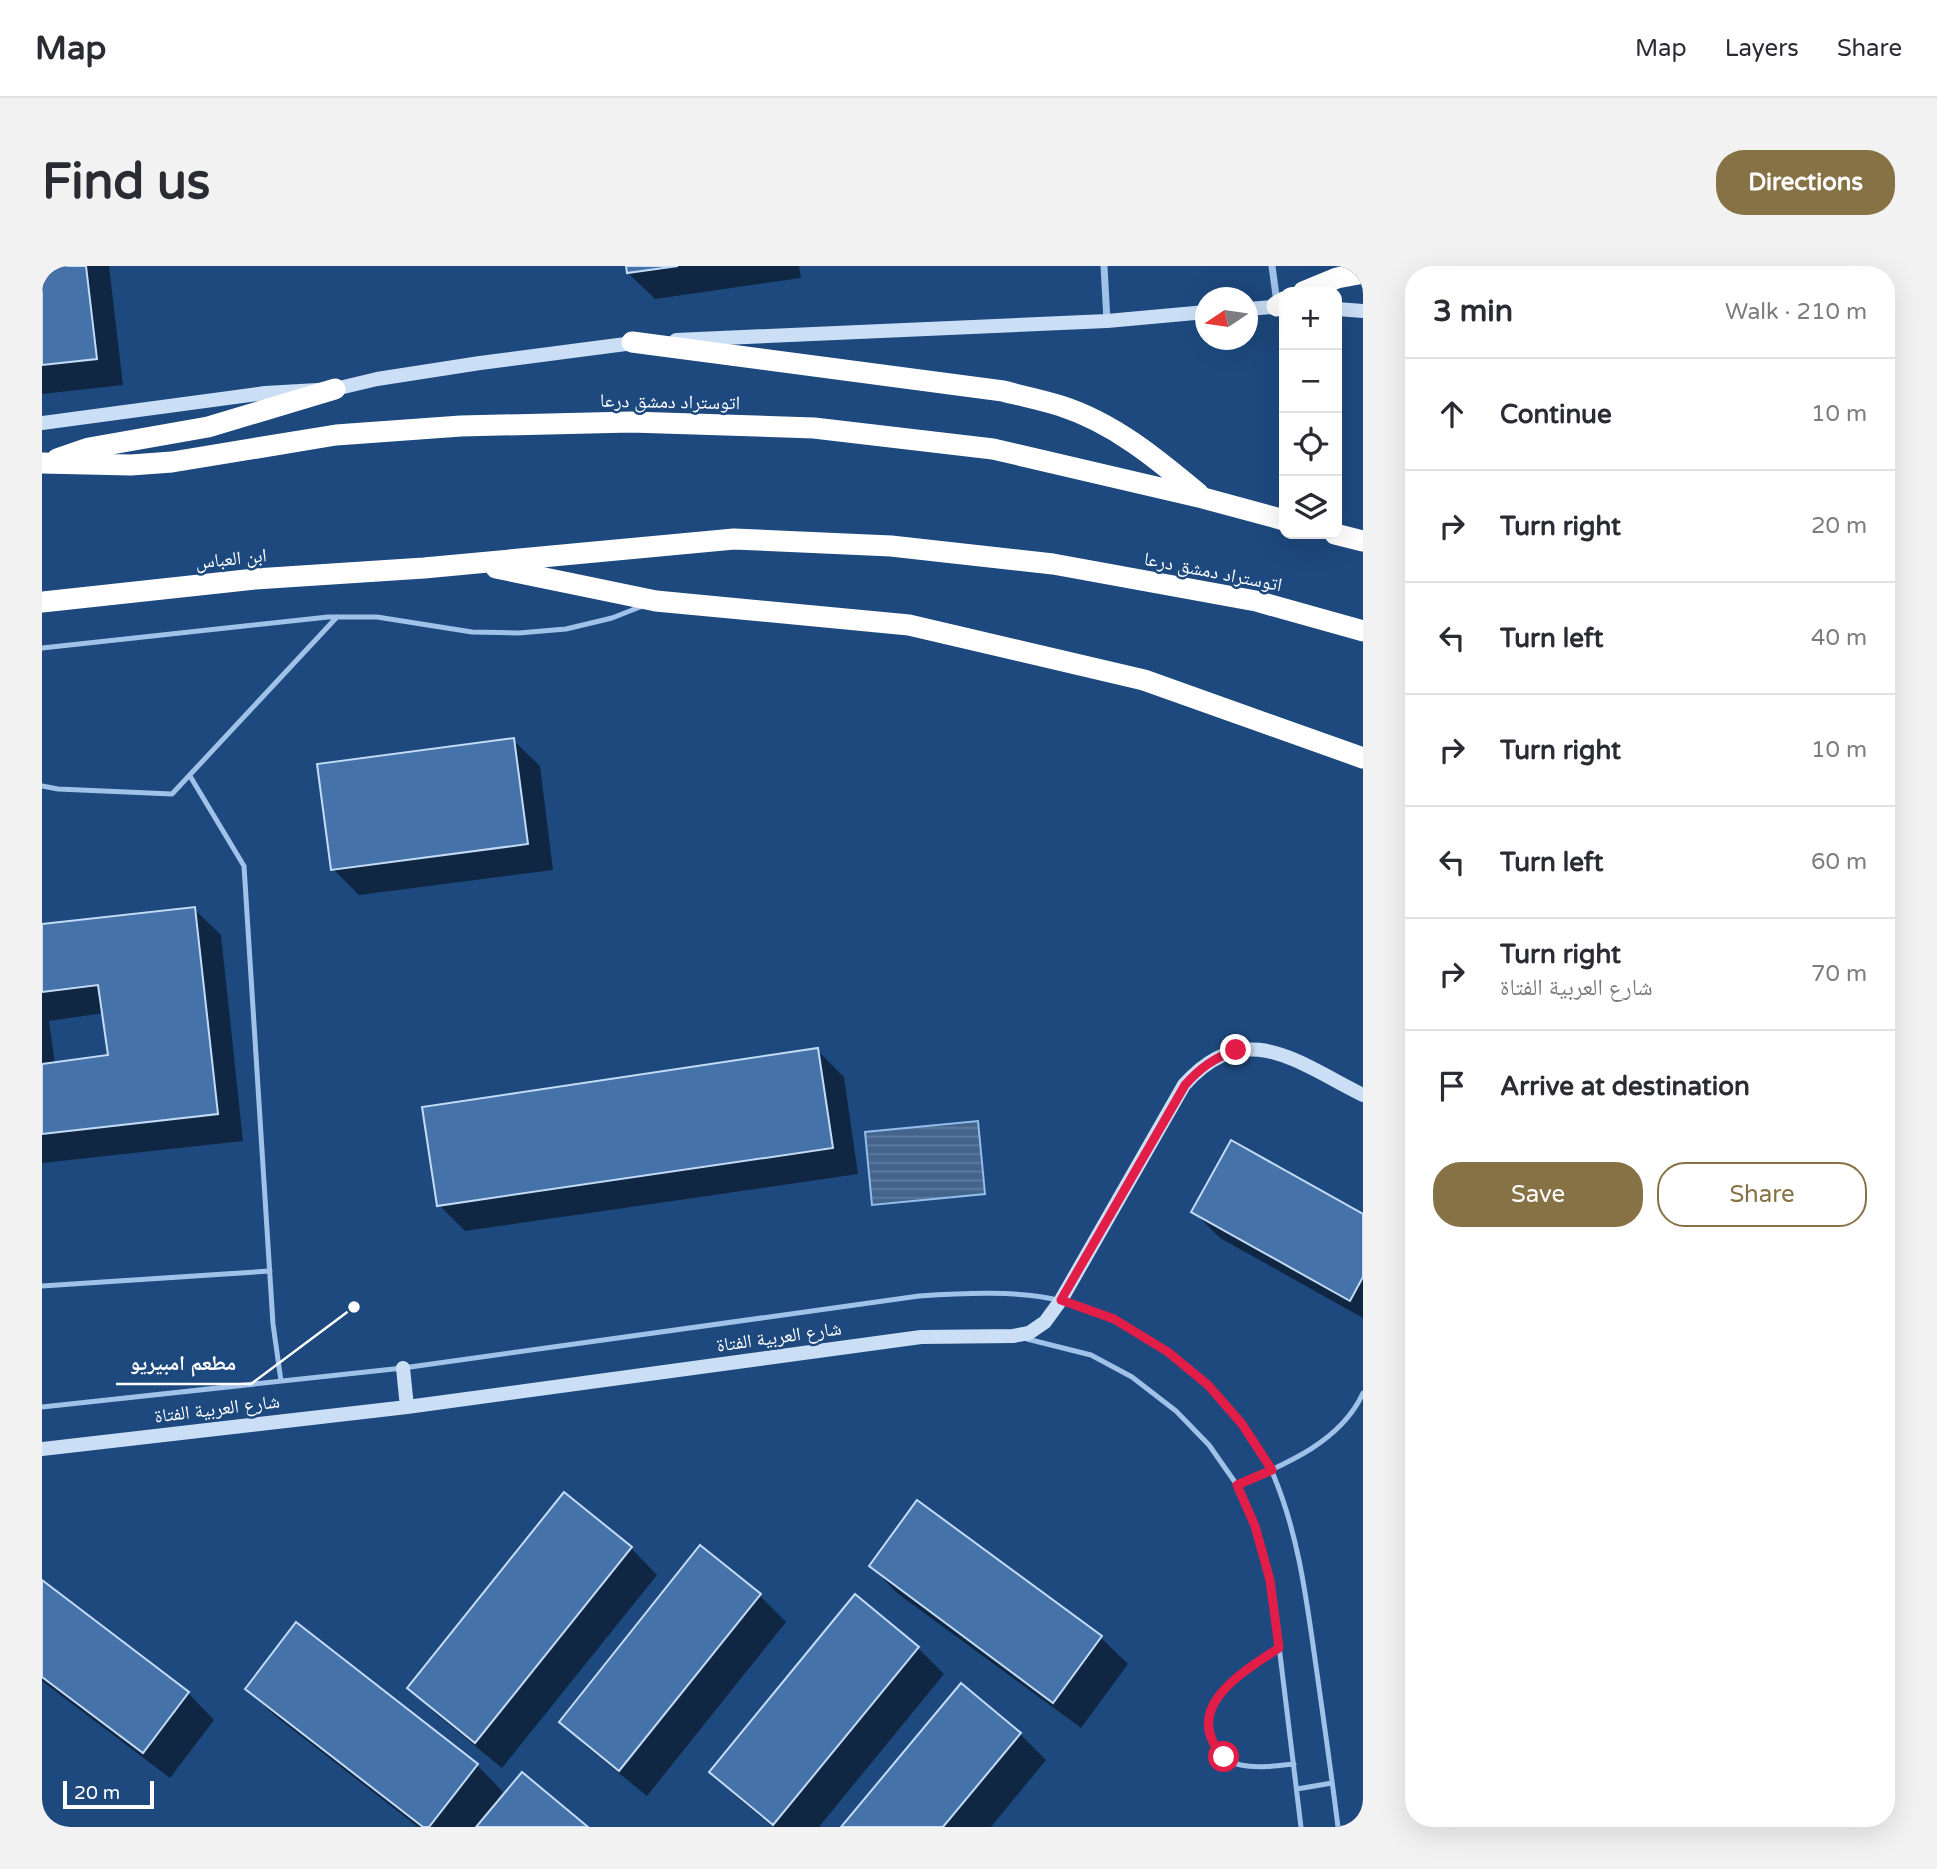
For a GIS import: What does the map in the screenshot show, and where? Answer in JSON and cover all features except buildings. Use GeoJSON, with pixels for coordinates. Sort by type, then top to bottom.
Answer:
{"type":"FeatureCollection","features":[{"type":"Feature","properties":{"kind":"highway"},"geometry":{"type":"LineString","coordinates":[[1315,287],[1337,278],[1363,273]]}},
{"type":"Feature","properties":{"kind":"highway"},"geometry":{"type":"LineString","coordinates":[[632,342],[1003,391],[1062,406],[1111,428],[1151,453],[1203,498]]}},
{"type":"Feature","properties":{"kind":"highway"},"geometry":{"type":"LineString","coordinates":[[45,463],[89,448],[208,428],[335,389]]}},
{"type":"Feature","properties":{"kind":"highway","name":"اتوستراد دمشق درعا"},"geometry":{"type":"LineString","coordinates":[[45,463],[90,466],[172,462],[311,438],[398,429],[631,422],[814,428],[993,449],[1279,519]]}},
{"type":"Feature","properties":{"kind":"highway"},"geometry":{"type":"LineString","coordinates":[[1342,536],[1363,541]]}},
{"type":"Feature","properties":{"kind":"highway","name":"اتوستراد دمشق درعا"},"geometry":{"type":"LineString","coordinates":[[424,568],[734,539],[891,546],[1053,564],[1256,601],[1363,631]]}},
{"type":"Feature","properties":{"kind":"highway"},"geometry":{"type":"LineString","coordinates":[[473,563],[656,601],[909,625],[1144,680],[1363,758]]}},
{"type":"Feature","properties":{"kind":"highway","name":"ابن العباس"},"geometry":{"type":"LineString","coordinates":[[42,602],[255,579],[424,568]]}},
{"type":"Feature","properties":{"kind":"street"},"geometry":{"type":"LineString","coordinates":[[1104,266],[1107,321]]}},
{"type":"Feature","properties":{"kind":"street"},"geometry":{"type":"LineString","coordinates":[[1272,266],[1279,293]]}},
{"type":"Feature","properties":{"kind":"street"},"geometry":{"type":"LineString","coordinates":[[1258,308],[1279,305]]}},
{"type":"Feature","properties":{"kind":"street"},"geometry":{"type":"LineString","coordinates":[[1342,309],[1363,311]]}},
{"type":"Feature","properties":{"kind":"street"},"geometry":{"type":"LineString","coordinates":[[42,423],[265,393],[335,389],[377,379],[632,342],[1107,321],[1195,313]]}},
{"type":"Feature","properties":{"kind":"street","name":"شارع العربية الفتاة"},"geometry":{"type":"LineString","coordinates":[[42,1449],[407,1407],[921,1337],[1013,1336],[1029,1333],[1045,1322],[1061,1300],[1185,1085],[1198,1069],[1216,1057],[1236,1050],[1257,1048],[1278,1052],[1363,1095]]}},
{"type":"Feature","properties":{"kind":"street"},"geometry":{"type":"LineString","coordinates":[[403,1368],[407,1407]]}},
{"type":"Feature","properties":{"kind":"lane"},"geometry":{"type":"LineString","coordinates":[[42,648],[337,617],[377,617],[472,632],[519,633],[566,629],[612,618],[656,601]]}},
{"type":"Feature","properties":{"kind":"lane"},"geometry":{"type":"LineString","coordinates":[[42,786],[172,794],[337,617]]}},
{"type":"Feature","properties":{"kind":"lane"},"geometry":{"type":"LineString","coordinates":[[190,776],[244,866],[273,1324],[281,1381]]}},
{"type":"Feature","properties":{"kind":"lane"},"geometry":{"type":"LineString","coordinates":[[42,1286],[270,1271]]}},
{"type":"Feature","properties":{"kind":"lane"},"geometry":{"type":"LineString","coordinates":[[42,1407],[403,1368],[919,1296],[992,1294],[1061,1300],[1114,1319],[1168,1352],[1208,1385],[1242,1424],[1272,1470],[1289,1517],[1302,1573],[1338,1827]]}},
{"type":"Feature","properties":{"kind":"lane"},"geometry":{"type":"LineString","coordinates":[[1013,1336],[1091,1355],[1132,1377],[1176,1411],[1209,1445],[1237,1485],[1255,1526],[1270,1580],[1301,1827]]}},
{"type":"Feature","properties":{"kind":"lane"},"geometry":{"type":"LineString","coordinates":[[1237,1485],[1272,1470],[1332,1434],[1357,1407],[1363,1393]]}},
{"type":"Feature","properties":{"kind":"lane"},"geometry":{"type":"LineString","coordinates":[[1279,1648],[1225,1688],[1210,1711],[1208,1724],[1216,1748],[1234,1763],[1257,1767],[1294,1764]]}},
{"type":"Feature","properties":{"kind":"lane"},"geometry":{"type":"LineString","coordinates":[[1297,1789],[1332,1783]]}},
{"type":"Feature","properties":{"kind":"water"},"geometry":{"type":"Polygon","coordinates":[[[978,1121],[985,1194],[872,1205],[865,1132],[978,1121]]]}},
{"type":"Feature","properties":{"kind":"place","name":"مطعم امبيريو"},"geometry":{"type":"Point","coordinates":[354,1307]}},
{"type":"Feature","properties":{"kind":"route"},"geometry":{"type":"LineString","coordinates":[[1224,1757],[1211,1738],[1208,1724],[1216,1698],[1253,1665],[1279,1648],[1270,1580],[1255,1526],[1237,1485],[1272,1470],[1242,1424],[1208,1385],[1168,1352],[1114,1319],[1061,1300],[1185,1085],[1198,1069],[1216,1057],[1236,1050]]}}]}
